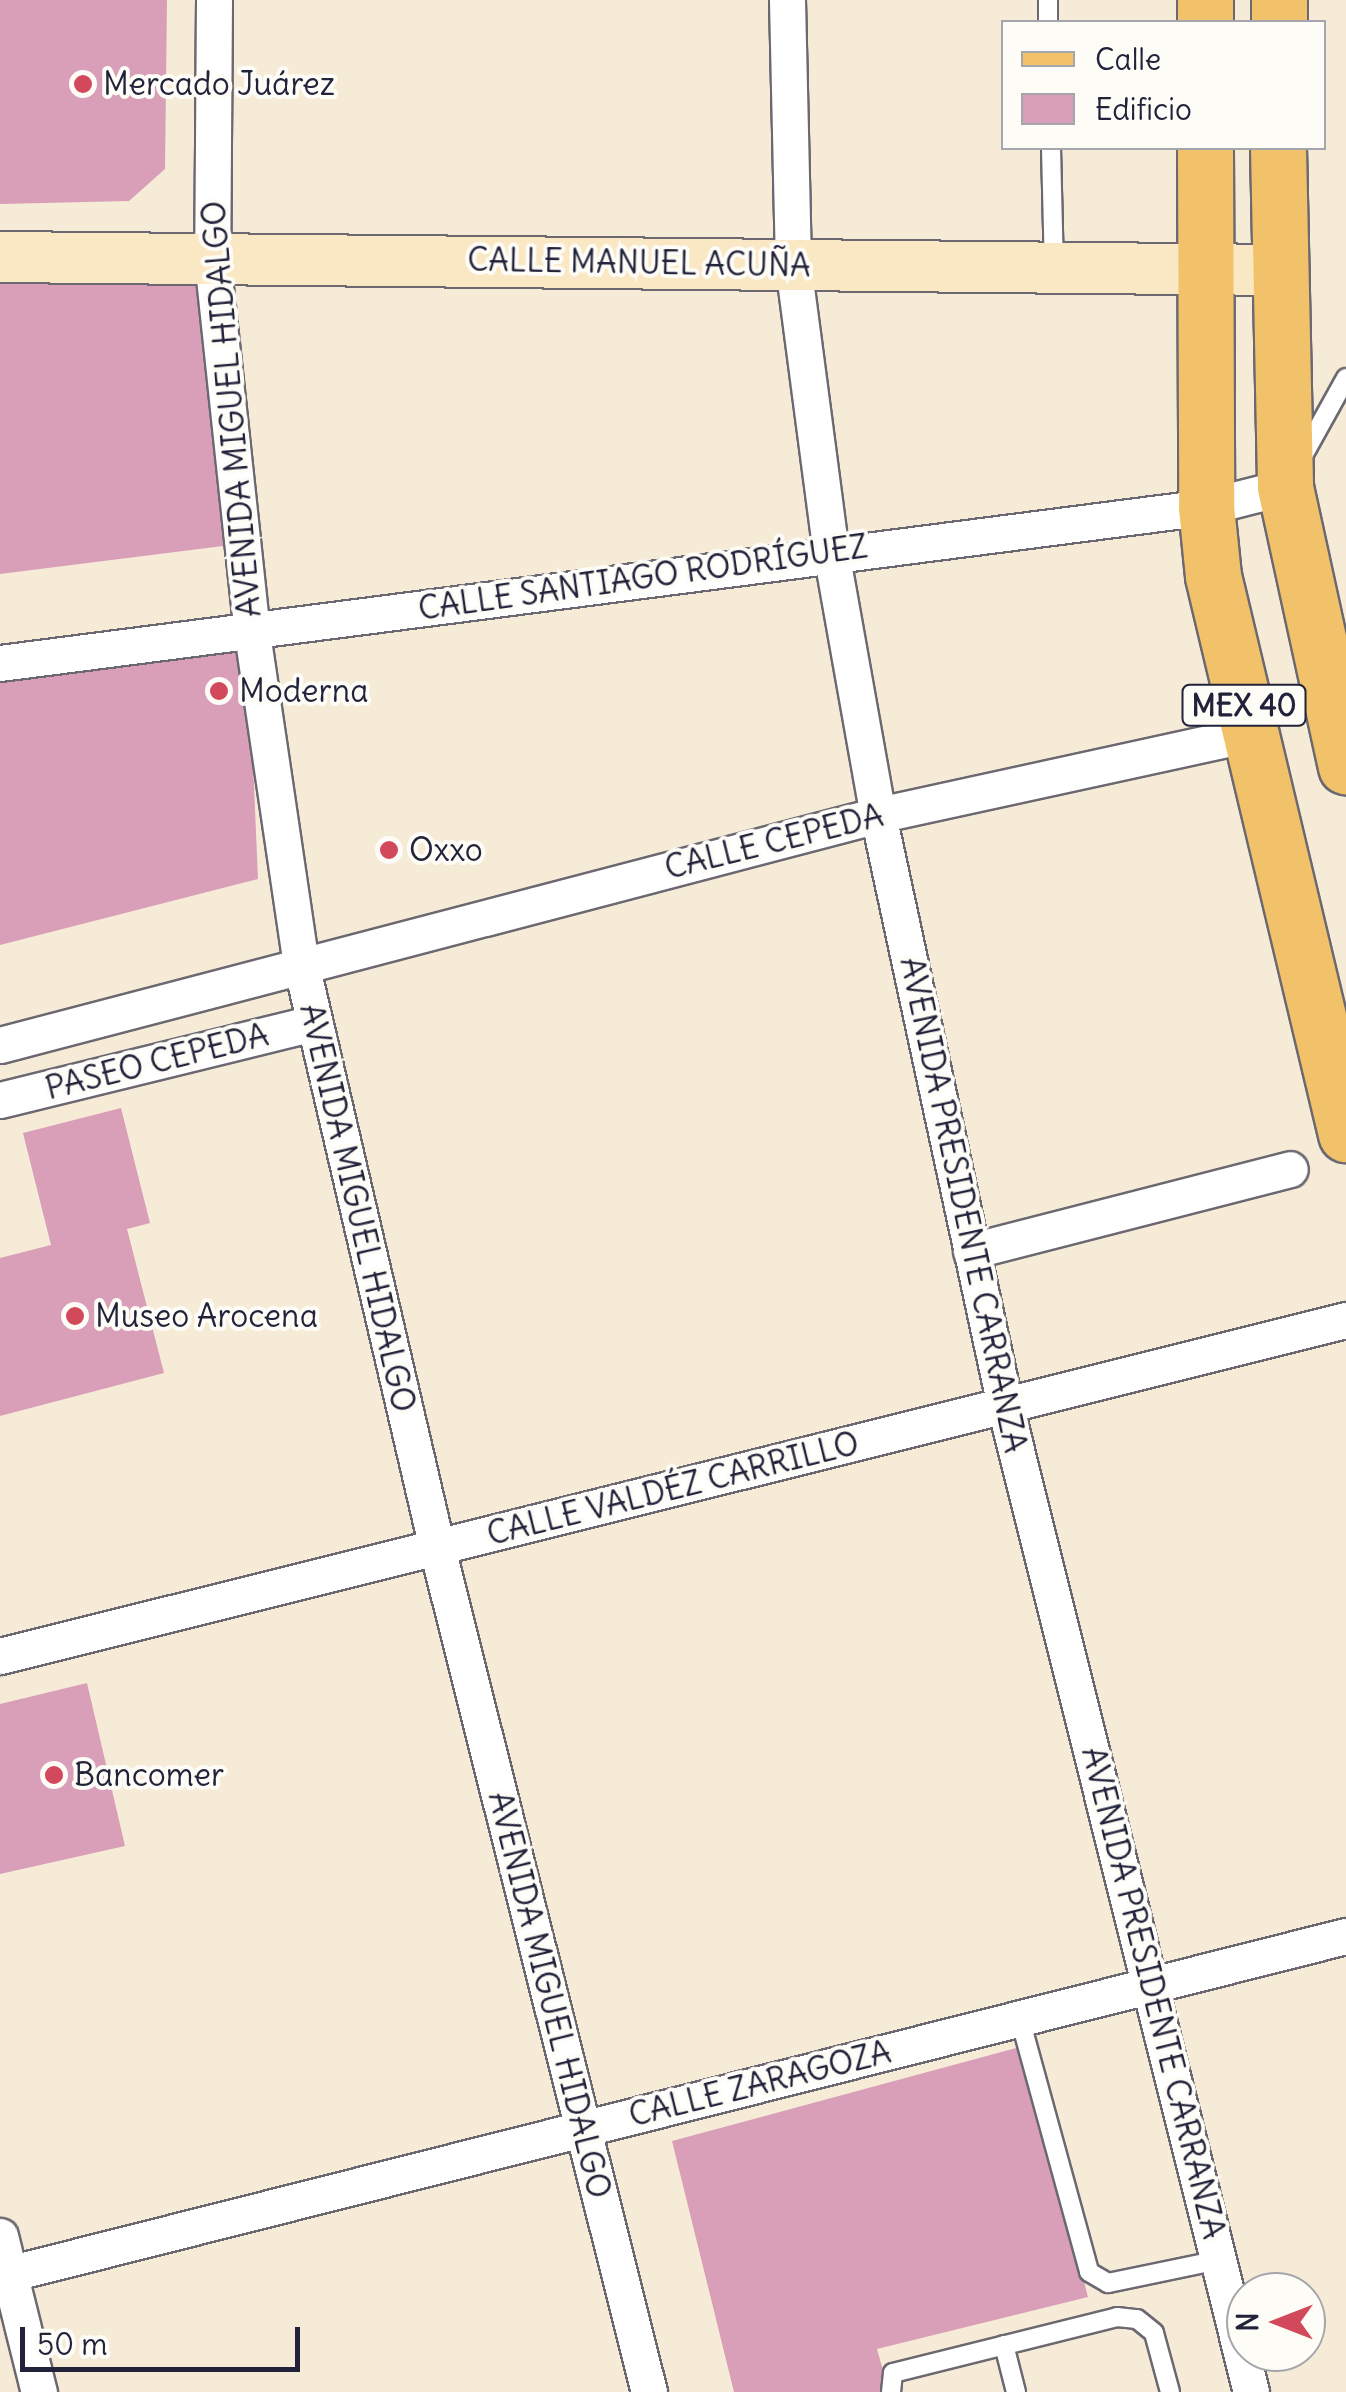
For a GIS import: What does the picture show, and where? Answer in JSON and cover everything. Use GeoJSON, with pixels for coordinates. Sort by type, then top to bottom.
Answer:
{"type":"FeatureCollection","features":[{"type":"Feature","properties":{"kind":"main road","name":"MEX 40"},"geometry":{"type":"LineString","coordinates":[[1205,150],[1206,506],[1214,576],[1346,1134]]}},
{"type":"Feature","properties":{"kind":"main road","name":"MEX 40"},"geometry":{"type":"LineString","coordinates":[[1278,150],[1277,270],[1286,488],[1336,680],[1346,766]]}},
{"type":"Feature","properties":{"kind":"main road","name":"CALLE MANUEL ACUÑA"},"geometry":{"type":"LineString","coordinates":[[0,257],[1277,270]]}},
{"type":"Feature","properties":{"kind":"street","name":"AVENIDA MIGUEL HIDALGO"},"geometry":{"type":"LineString","coordinates":[[214,0],[212,259],[252,633],[301,964],[436,1548],[649,2392]]}},
{"type":"Feature","properties":{"kind":"street","name":"AVENIDA PRESIDENTE CARRANZA"},"geometry":{"type":"LineString","coordinates":[[787,0],[793,264],[830,552],[878,815],[1005,1406],[1251,2392]]}},
{"type":"Feature","properties":{"kind":"street","name":"CALLE SANTIAGO RODRÍGUEZ"},"geometry":{"type":"LineString","coordinates":[[0,663],[1206,506],[1286,488]]}},
{"type":"Feature","properties":{"kind":"street","name":"CALLE CEPEDA"},"geometry":{"type":"LineString","coordinates":[[301,964],[878,815],[1251,734]]}},
{"type":"Feature","properties":{"kind":"street","name":"PASEO CEPEDA"},"geometry":{"type":"LineString","coordinates":[[0,1045],[301,964]]}},
{"type":"Feature","properties":{"kind":"street","name":"PASEO CEPEDA"},"geometry":{"type":"LineString","coordinates":[[0,1100],[314,1024]]}},
{"type":"Feature","properties":{"kind":"street"},"geometry":{"type":"LineString","coordinates":[[972,1251],[1290,1169]]}},
{"type":"Feature","properties":{"kind":"street","name":"CALLE VALDÉZ CARRILLO"},"geometry":{"type":"LineString","coordinates":[[0,1656],[1346,1320]]}},
{"type":"Feature","properties":{"kind":"street","name":"CALLE ZARAGOZA"},"geometry":{"type":"LineString","coordinates":[[5,2275],[1346,1936]]}},
{"type":"Feature","properties":{"kind":"street"},"geometry":{"type":"LineString","coordinates":[[0,2236],[5,2275],[39,2392]]}},
{"type":"Feature","properties":{"kind":"lane"},"geometry":{"type":"LineString","coordinates":[[1051,150],[1054,267]]}},
{"type":"Feature","properties":{"kind":"lane"},"geometry":{"type":"LineString","coordinates":[[1286,488],[1346,378]]}},
{"type":"Feature","properties":{"kind":"lane"},"geometry":{"type":"LineString","coordinates":[[1020,2019],[1089,2272],[1108,2284],[1219,2260]]}},
{"type":"Feature","properties":{"kind":"lane"},"geometry":{"type":"LineString","coordinates":[[890,2392],[892,2373],[1117,2316],[1137,2320],[1154,2333],[1170,2392]]}},
{"type":"Feature","properties":{"kind":"lane"},"geometry":{"type":"LineString","coordinates":[[1004,2345],[1016,2392]]}},
{"type":"Feature","properties":{"kind":"building","name":"Mercado Juárez"},"geometry":{"type":"Polygon","coordinates":[[[0,0],[167,0],[165,169],[129,201],[0,204],[0,0]]]}},
{"type":"Feature","properties":{"kind":"building"},"geometry":{"type":"Polygon","coordinates":[[[201,279],[239,544],[0,574],[0,280],[201,279]]]}},
{"type":"Feature","properties":{"kind":"building"},"geometry":{"type":"Polygon","coordinates":[[[248,647],[258,879],[0,945],[0,678],[248,647]]]}},
{"type":"Feature","properties":{"kind":"building","name":"Museo Arocena"},"geometry":{"type":"Polygon","coordinates":[[[121,1108],[150,1223],[127,1229],[164,1373],[0,1416],[0,1258],[51,1245],[23,1133],[121,1108]]]}},
{"type":"Feature","properties":{"kind":"building","name":"Bancomer"},"geometry":{"type":"Polygon","coordinates":[[[87,1683],[125,1846],[0,1874],[0,1704],[87,1683]]]}},
{"type":"Feature","properties":{"kind":"building"},"geometry":{"type":"Polygon","coordinates":[[[1024,2046],[1088,2297],[877,2349],[889,2392],[734,2392],[672,2141],[1024,2046]]]}},
{"type":"Feature","properties":{"kind":"place","name":"Mercado Juárez"},"geometry":{"type":"Point","coordinates":[83,84]}},
{"type":"Feature","properties":{"kind":"place","name":"Moderna"},"geometry":{"type":"Point","coordinates":[219,691]}},
{"type":"Feature","properties":{"kind":"place","name":"Oxxo"},"geometry":{"type":"Point","coordinates":[389,850]}},
{"type":"Feature","properties":{"kind":"place","name":"Museo Arocena"},"geometry":{"type":"Point","coordinates":[75,1316]}},
{"type":"Feature","properties":{"kind":"place","name":"Bancomer"},"geometry":{"type":"Point","coordinates":[54,1775]}}]}
